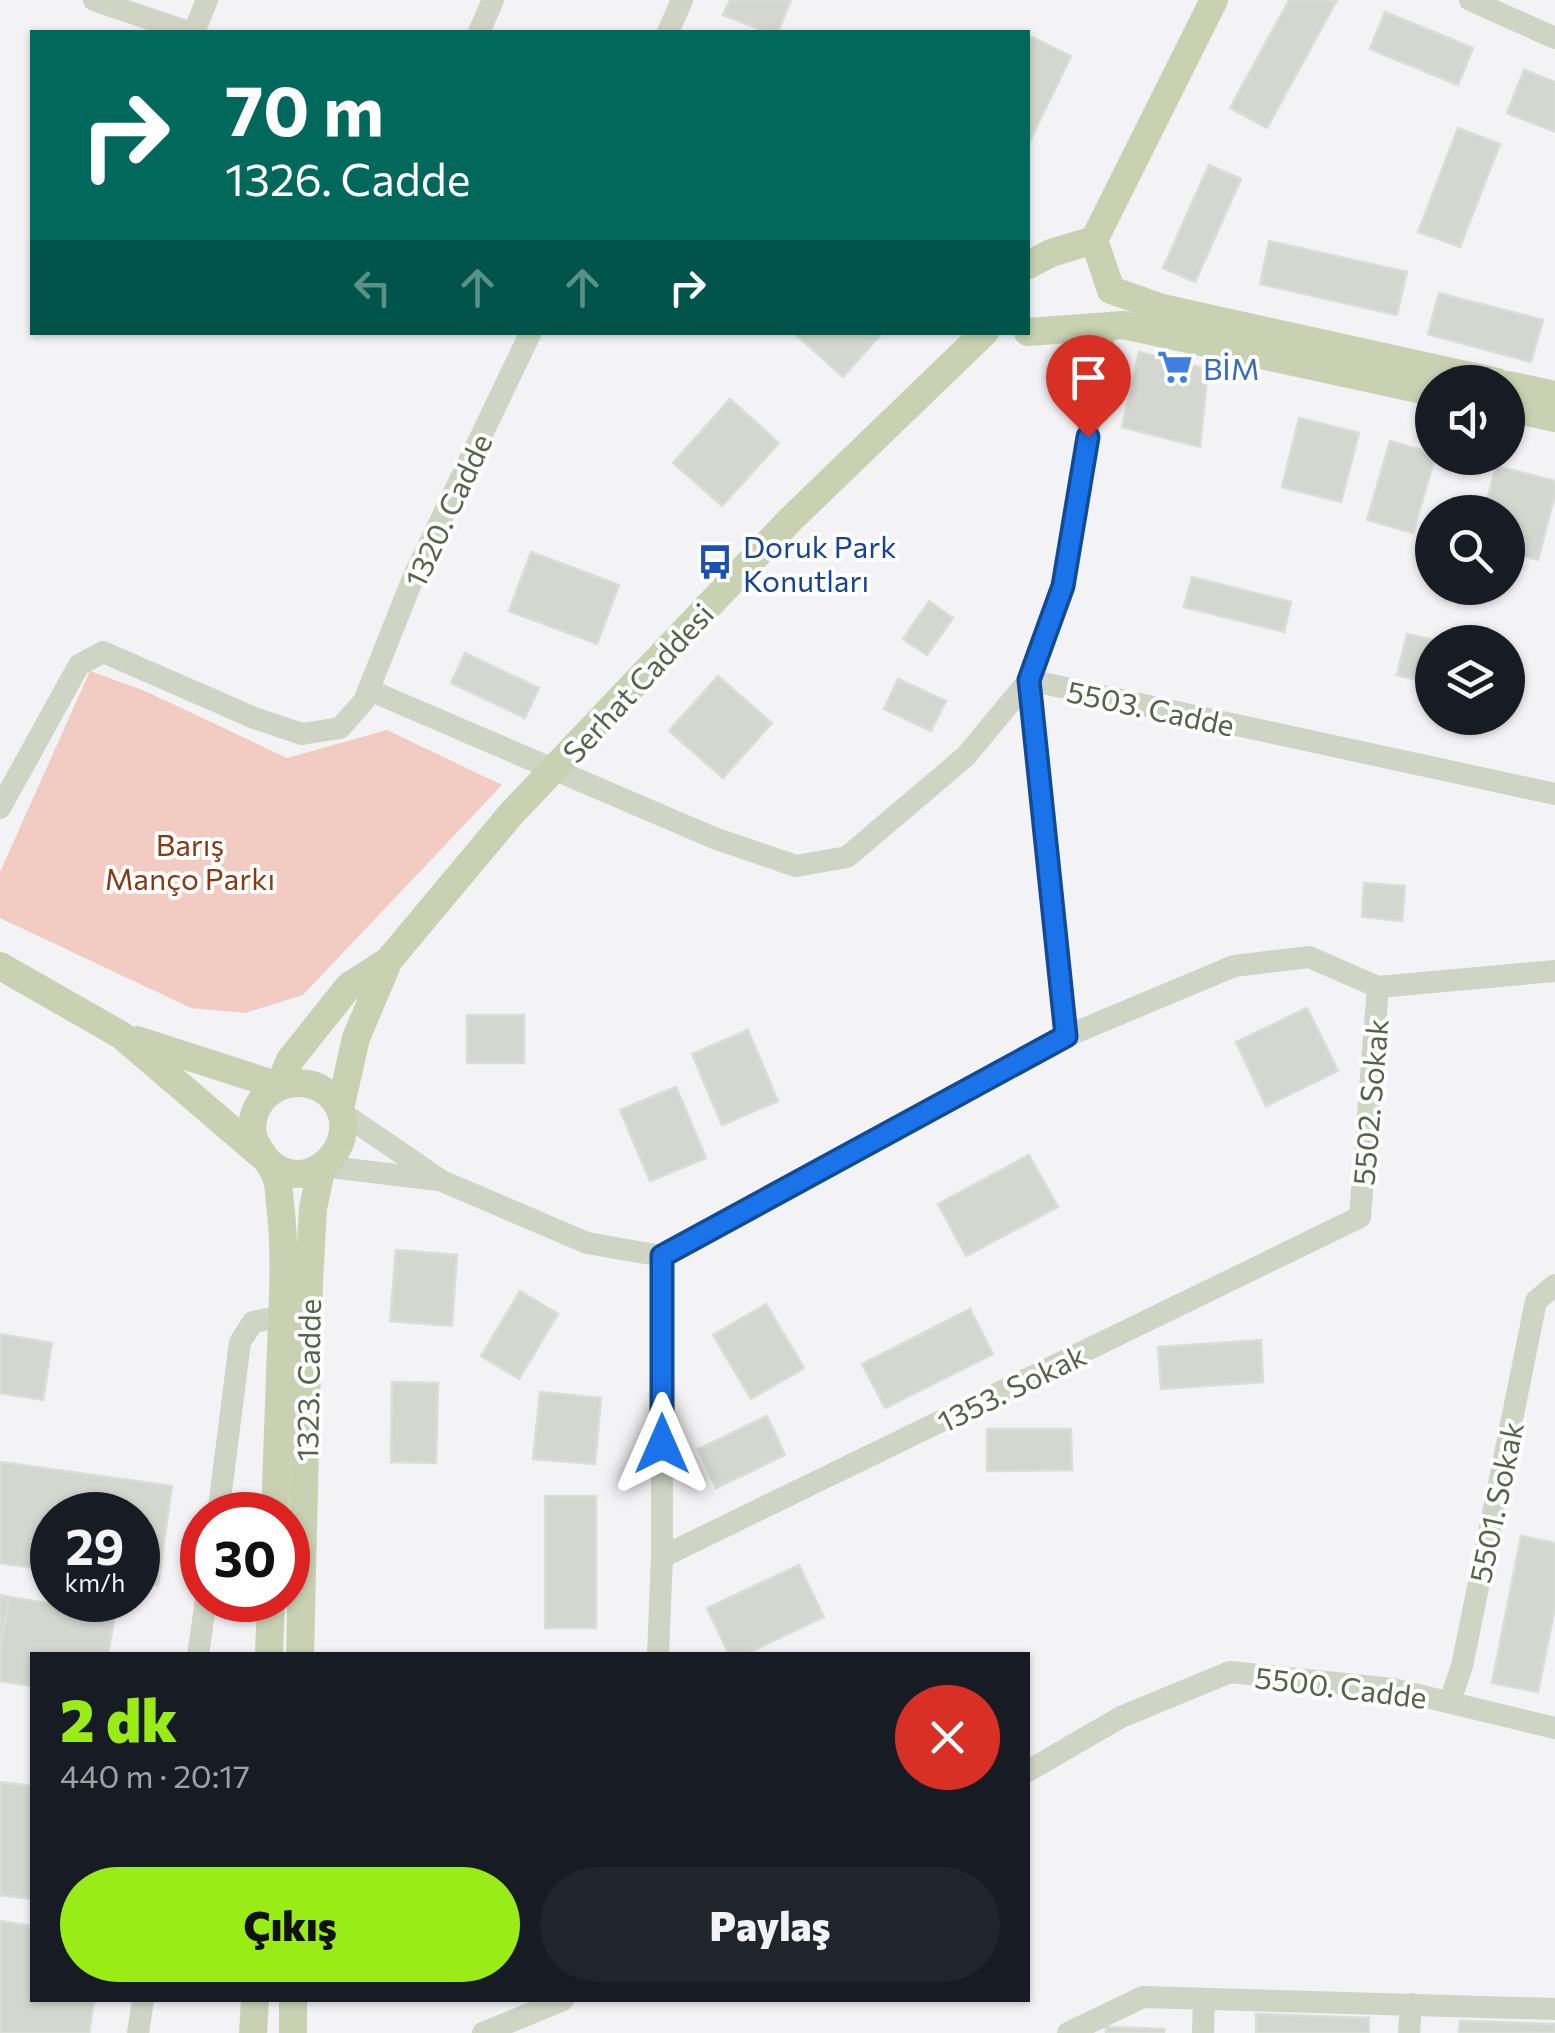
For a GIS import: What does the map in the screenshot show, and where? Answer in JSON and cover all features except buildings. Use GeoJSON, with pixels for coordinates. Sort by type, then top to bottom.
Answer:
{"type":"FeatureCollection","features":[{"type":"Feature","properties":{"kind":"main road"},"geometry":{"type":"LineString","coordinates":[[1111,290],[1094,240],[1214,0]]}},
{"type":"Feature","properties":{"kind":"main road"},"geometry":{"type":"LineString","coordinates":[[1030,264],[1094,240]]}},
{"type":"Feature","properties":{"kind":"main road"},"geometry":{"type":"LineString","coordinates":[[1064,331],[1111,290]]}},
{"type":"Feature","properties":{"kind":"main road"},"geometry":{"type":"LineString","coordinates":[[1111,290],[1162,308],[1420,365]]}},
{"type":"Feature","properties":{"kind":"main road"},"geometry":{"type":"LineString","coordinates":[[1030,332],[1114,325],[1415,388]]}},
{"type":"Feature","properties":{"kind":"main road","name":"Serhat Caddesi"},"geometry":{"type":"LineString","coordinates":[[389,960],[552,770],[790,520],[983,335]]}},
{"type":"Feature","properties":{"kind":"main road"},"geometry":{"type":"LineString","coordinates":[[1525,389],[1555,396]]}},
{"type":"Feature","properties":{"kind":"main road"},"geometry":{"type":"LineString","coordinates":[[1525,412],[1555,418]]}},
{"type":"Feature","properties":{"kind":"main road"},"geometry":{"type":"LineString","coordinates":[[279,1086],[290,1060],[349,986],[389,960]]}},
{"type":"Feature","properties":{"kind":"main road"},"geometry":{"type":"LineString","coordinates":[[340,1110],[356,1038],[389,960]]}},
{"type":"Feature","properties":{"kind":"main road"},"geometry":{"type":"LineString","coordinates":[[0,966],[121,1035],[260,1154],[285,1172],[304,1173],[322,1166],[342,1142],[340,1110],[333,1098],[309,1083],[295,1082],[268,1093],[254,1116],[254,1142],[260,1154],[276,1176],[281,1208],[276,1492]]}},
{"type":"Feature","properties":{"kind":"main road"},"geometry":{"type":"LineString","coordinates":[[121,1035],[279,1086]]}},
{"type":"Feature","properties":{"kind":"main road","name":"1323. Cadde"},"geometry":{"type":"LineString","coordinates":[[300,1652],[309,1282],[314,1208],[322,1166]]}},
{"type":"Feature","properties":{"kind":"main road"},"geometry":{"type":"LineString","coordinates":[[269,1652],[270,1622]]}},
{"type":"Feature","properties":{"kind":"main road"},"geometry":{"type":"LineString","coordinates":[[253,2033],[255,2002]]}},
{"type":"Feature","properties":{"kind":"main road"},"geometry":{"type":"LineString","coordinates":[[293,2002],[293,2033]]}},
{"type":"Feature","properties":{"kind":"street"},"geometry":{"type":"LineString","coordinates":[[94,0],[185,30]]}},
{"type":"Feature","properties":{"kind":"street"},"geometry":{"type":"LineString","coordinates":[[192,30],[207,0]]}},
{"type":"Feature","properties":{"kind":"street"},"geometry":{"type":"LineString","coordinates":[[480,30],[493,0]]}},
{"type":"Feature","properties":{"kind":"street"},"geometry":{"type":"LineString","coordinates":[[669,30],[682,0]]}},
{"type":"Feature","properties":{"kind":"street"},"geometry":{"type":"LineString","coordinates":[[1470,0],[1555,38]]}},
{"type":"Feature","properties":{"kind":"street"},"geometry":{"type":"LineString","coordinates":[[1066,1036],[1029,680],[1063,586],[1114,325]]}},
{"type":"Feature","properties":{"kind":"street","name":"1320. Cadde"},"geometry":{"type":"LineString","coordinates":[[0,808],[70,678],[79,665],[104,652],[254,718],[302,734],[340,728],[364,701],[414,578],[531,335]]}},
{"type":"Feature","properties":{"kind":"street","name":"5503. Cadde"},"geometry":{"type":"LineString","coordinates":[[369,690],[714,838],[796,866],[847,858],[966,756],[1029,680],[1555,794]]}},
{"type":"Feature","properties":{"kind":"street"},"geometry":{"type":"LineString","coordinates":[[340,1110],[442,1181],[587,1243],[662,1256],[1066,1036],[1234,966],[1309,957],[1378,987],[1555,970]]}},
{"type":"Feature","properties":{"kind":"street","name":"5502. Sokak"},"geometry":{"type":"LineString","coordinates":[[1360,1217],[1378,987]]}},
{"type":"Feature","properties":{"kind":"street"},"geometry":{"type":"LineString","coordinates":[[322,1166],[442,1181]]}},
{"type":"Feature","properties":{"kind":"street","name":"1353. Sokak"},"geometry":{"type":"LineString","coordinates":[[662,1558],[1360,1217]]}},
{"type":"Feature","properties":{"kind":"street"},"geometry":{"type":"LineString","coordinates":[[658,1652],[662,1256]]}},
{"type":"Feature","properties":{"kind":"street","name":"5501. Sokak"},"geometry":{"type":"LineString","coordinates":[[1450,1701],[1462,1666],[1536,1302],[1555,1285]]}},
{"type":"Feature","properties":{"kind":"street"},"geometry":{"type":"LineString","coordinates":[[221,1492],[240,1342],[253,1322],[282,1316]]}},
{"type":"Feature","properties":{"kind":"street"},"geometry":{"type":"LineString","coordinates":[[198,1652],[203,1622]]}},
{"type":"Feature","properties":{"kind":"street","name":"5500. Cadde"},"geometry":{"type":"LineString","coordinates":[[1030,1771],[1121,1717],[1230,1672],[1393,1689],[1555,1728]]}},
{"type":"Feature","properties":{"kind":"street"},"geometry":{"type":"LineString","coordinates":[[1068,2033],[1143,1997],[1555,2009]]}},
{"type":"Feature","properties":{"kind":"street"},"geometry":{"type":"LineString","coordinates":[[1203,2033],[1204,1998]]}},
{"type":"Feature","properties":{"kind":"street"},"geometry":{"type":"LineString","coordinates":[[138,2033],[143,2002]]}},
{"type":"Feature","properties":{"kind":"street"},"geometry":{"type":"LineString","coordinates":[[483,2033],[558,2002]]}},
{"type":"Feature","properties":{"kind":"street"},"geometry":{"type":"LineString","coordinates":[[1410,2033],[1411,2004]]}},
{"type":"Feature","properties":{"kind":"green space","name":"Barış Manço Parkı"},"geometry":{"type":"Polygon","coordinates":[[[90,671],[145,691],[287,758],[387,730],[502,785],[303,995],[245,1013],[191,1008],[0,918],[0,872],[90,671]]]}},
{"type":"Feature","properties":{"kind":"place","name":"BİM"},"geometry":{"type":"Point","coordinates":[1175,367]}},
{"type":"Feature","properties":{"kind":"place","name":"Doruk Park Konutları"},"geometry":{"type":"Point","coordinates":[715,562]}},
{"type":"Feature","properties":{"kind":"route"},"geometry":{"type":"LineString","coordinates":[[662,1444],[662,1256],[1066,1036],[1029,680],[1063,586],[1088,437]]}}]}
